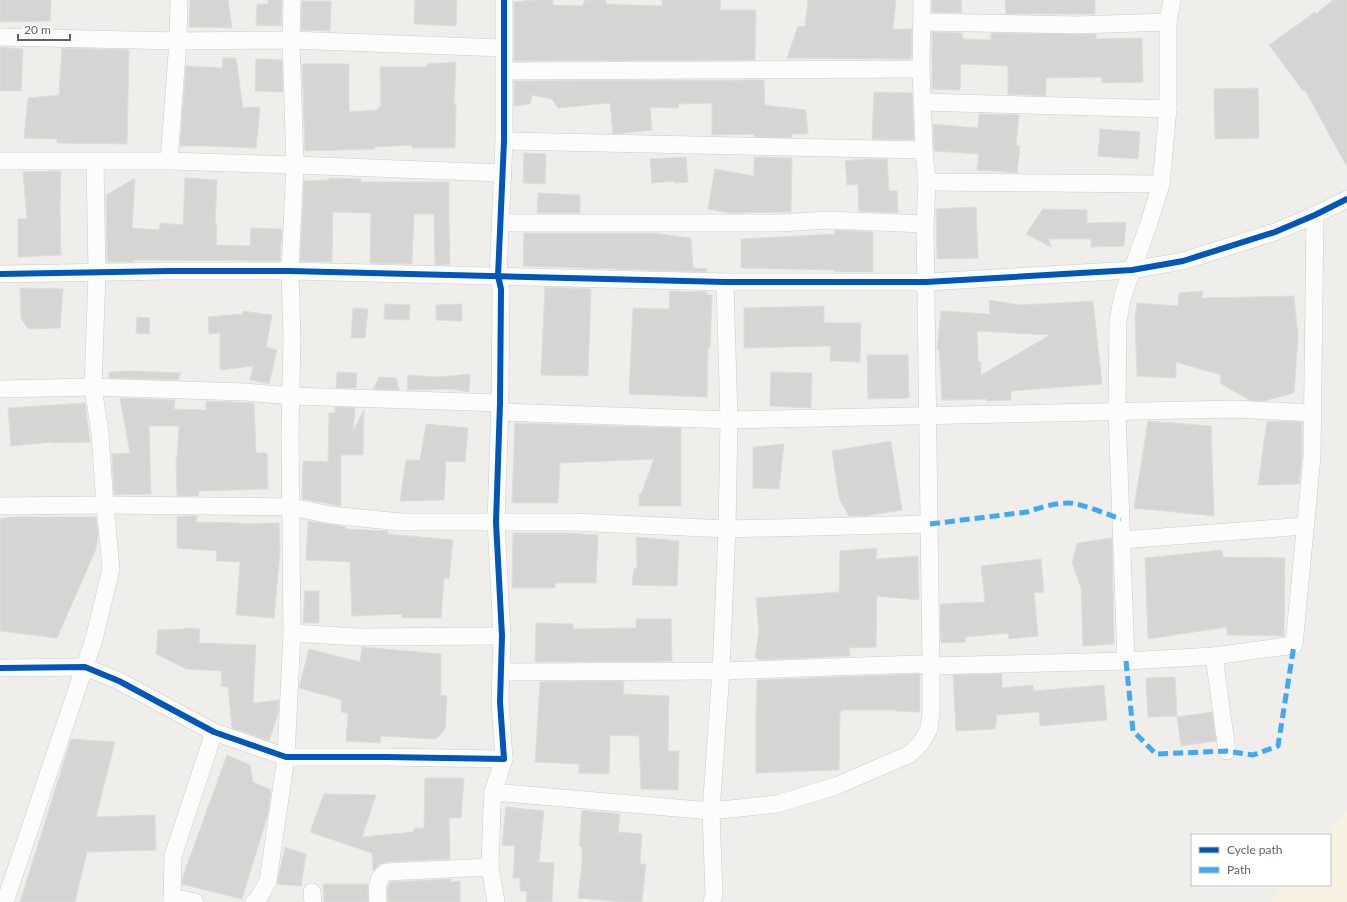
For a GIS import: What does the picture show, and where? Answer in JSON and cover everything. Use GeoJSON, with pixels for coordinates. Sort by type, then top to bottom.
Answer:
{"type":"FeatureCollection","features":[{"type":"Feature","properties":{"kind":"street"},"geometry":{"type":"LineString","coordinates":[[169,161],[178,41],[179,0]]}},
{"type":"Feature","properties":{"kind":"street"},"geometry":{"type":"LineString","coordinates":[[254,902],[258,899],[268,881],[286,757],[292,633],[292,338],[290,271],[296,165],[291,40],[292,0]]}},
{"type":"Feature","properties":{"kind":"street"},"geometry":{"type":"LineString","coordinates":[[496,902],[490,868],[493,792],[504,759],[500,702],[502,636],[496,522],[500,407],[501,289],[498,276],[504,141],[504,0]]}},
{"type":"Feature","properties":{"kind":"street"},"geometry":{"type":"LineString","coordinates":[[493,792],[711,811],[777,804],[836,786],[910,754],[921,743],[929,729],[931,714],[931,666],[929,416],[925,224],[927,182],[924,150],[921,69],[922,0]]}},
{"type":"Feature","properties":{"kind":"street"},"geometry":{"type":"LineString","coordinates":[[1126,661],[1117,411],[1118,320],[1123,295],[1148,226],[1161,184],[1168,109],[1168,22],[1172,0]]}},
{"type":"Feature","properties":{"kind":"street"},"geometry":{"type":"LineString","coordinates":[[922,22],[1077,25],[1168,22]]}},
{"type":"Feature","properties":{"kind":"street"},"geometry":{"type":"LineString","coordinates":[[0,37],[178,41],[291,40],[503,48]]}},
{"type":"Feature","properties":{"kind":"street"},"geometry":{"type":"LineString","coordinates":[[504,71],[921,69]]}},
{"type":"Feature","properties":{"kind":"street"},"geometry":{"type":"LineString","coordinates":[[922,102],[1168,109]]}},
{"type":"Feature","properties":{"kind":"street"},"geometry":{"type":"LineString","coordinates":[[504,141],[674,146],[712,145],[924,150]]}},
{"type":"Feature","properties":{"kind":"street"},"geometry":{"type":"LineString","coordinates":[[0,161],[169,161],[502,173]]}},
{"type":"Feature","properties":{"kind":"street"},"geometry":{"type":"LineString","coordinates":[[5,902],[94,639],[111,569],[100,433],[93,387],[97,273],[95,161]]}},
{"type":"Feature","properties":{"kind":"street"},"geometry":{"type":"LineString","coordinates":[[927,182],[1161,184]]}},
{"type":"Feature","properties":{"kind":"street"},"geometry":{"type":"LineString","coordinates":[[0,274],[170,271],[290,271],[725,282],[926,282],[1132,270],[1183,261],[1275,232],[1315,215],[1347,199]]}},
{"type":"Feature","properties":{"kind":"street"},"geometry":{"type":"LineString","coordinates":[[501,672],[721,671],[918,664],[931,666],[1126,661],[1214,656],[1294,645],[1312,457],[1315,215]]}},
{"type":"Feature","properties":{"kind":"street"},"geometry":{"type":"LineString","coordinates":[[500,223],[781,223],[827,220],[925,224]]}},
{"type":"Feature","properties":{"kind":"street"},"geometry":{"type":"LineString","coordinates":[[712,902],[714,894],[711,811],[721,671],[727,529],[729,420],[725,282]]}},
{"type":"Feature","properties":{"kind":"street"},"geometry":{"type":"LineString","coordinates":[[0,390],[93,387],[245,392],[291,396],[729,420],[1234,409],[1313,413]]}},
{"type":"Feature","properties":{"kind":"street"},"geometry":{"type":"LineString","coordinates":[[0,506],[105,505],[291,508],[331,515],[401,522],[573,522],[727,529],[930,524]]}},
{"type":"Feature","properties":{"kind":"street"},"geometry":{"type":"LineString","coordinates":[[1122,540],[1305,526]]}},
{"type":"Feature","properties":{"kind":"street"},"geometry":{"type":"LineString","coordinates":[[292,633],[358,637],[502,636]]}},
{"type":"Feature","properties":{"kind":"street"},"geometry":{"type":"LineString","coordinates":[[1214,656],[1227,751]]}},
{"type":"Feature","properties":{"kind":"street"},"geometry":{"type":"LineString","coordinates":[[0,668],[85,667],[119,680],[214,732],[286,757],[385,756],[504,759]]}},
{"type":"Feature","properties":{"kind":"street"},"geometry":{"type":"LineString","coordinates":[[195,902],[172,899],[173,856],[214,732]]}},
{"type":"Feature","properties":{"kind":"street"},"geometry":{"type":"LineString","coordinates":[[378,902],[379,880],[386,872],[490,868]]}},
{"type":"Feature","properties":{"kind":"sand"},"geometry":{"type":"Polygon","coordinates":[[[1347,812],[1347,902],[1269,902],[1283,886],[1331,886],[1331,834],[1328,834],[1347,812]]]}},
{"type":"Feature","properties":{"kind":"building"},"geometry":{"type":"Polygon","coordinates":[[[0,0],[51,0],[50,21],[0,22],[0,0]]]}},
{"type":"Feature","properties":{"kind":"building"},"geometry":{"type":"Polygon","coordinates":[[[190,0],[228,0],[232,28],[189,27],[190,0]]]}},
{"type":"Feature","properties":{"kind":"building"},"geometry":{"type":"Polygon","coordinates":[[[268,0],[282,0],[281,26],[256,25],[257,4],[268,4],[268,0]]]}},
{"type":"Feature","properties":{"kind":"building"},"geometry":{"type":"Polygon","coordinates":[[[415,0],[457,0],[456,26],[414,24],[415,0]]]}},
{"type":"Feature","properties":{"kind":"building"},"geometry":{"type":"Polygon","coordinates":[[[553,0],[553,5],[582,6],[585,0],[606,0],[606,4],[662,6],[662,0],[721,0],[720,10],[756,10],[755,60],[514,61],[514,2],[553,0]]]}},
{"type":"Feature","properties":{"kind":"building"},"geometry":{"type":"Polygon","coordinates":[[[808,0],[896,0],[893,29],[912,29],[911,59],[787,58],[798,26],[805,26],[808,0]]]}},
{"type":"Feature","properties":{"kind":"building"},"geometry":{"type":"Polygon","coordinates":[[[932,0],[961,0],[962,13],[932,12],[932,0]]]}},
{"type":"Feature","properties":{"kind":"building"},"geometry":{"type":"Polygon","coordinates":[[[1005,0],[1095,0],[1095,14],[1006,14],[1005,0]]]}},
{"type":"Feature","properties":{"kind":"building"},"geometry":{"type":"Polygon","coordinates":[[[1333,0],[1347,0],[1347,167],[1305,90],[1303,91],[1269,45],[1315,12],[1316,14],[1333,0]]]}},
{"type":"Feature","properties":{"kind":"building"},"geometry":{"type":"Polygon","coordinates":[[[302,1],[331,1],[330,31],[301,30],[302,1]]]}},
{"type":"Feature","properties":{"kind":"building"},"geometry":{"type":"Polygon","coordinates":[[[932,32],[962,33],[963,39],[991,40],[991,33],[1096,34],[1096,39],[1142,38],[1143,82],[1102,83],[1102,77],[1046,78],[1046,96],[1008,94],[1008,66],[961,64],[960,90],[932,89],[932,32]]]}},
{"type":"Feature","properties":{"kind":"building"},"geometry":{"type":"Polygon","coordinates":[[[0,47],[23,49],[21,91],[0,91],[0,47]]]}},
{"type":"Feature","properties":{"kind":"building"},"geometry":{"type":"Polygon","coordinates":[[[62,48],[129,50],[127,144],[57,143],[57,139],[24,138],[28,98],[59,95],[62,48]]]}},
{"type":"Feature","properties":{"kind":"building"},"geometry":{"type":"Polygon","coordinates":[[[223,58],[236,58],[243,108],[260,107],[256,148],[180,146],[186,66],[222,68],[223,58]]]}},
{"type":"Feature","properties":{"kind":"building"},"geometry":{"type":"Polygon","coordinates":[[[256,59],[282,60],[283,92],[255,91],[256,59]]]}},
{"type":"Feature","properties":{"kind":"building"},"geometry":{"type":"Polygon","coordinates":[[[456,62],[454,104],[456,104],[455,148],[412,148],[412,145],[374,147],[375,149],[305,151],[302,64],[349,64],[349,112],[378,110],[378,107],[381,107],[380,67],[427,67],[427,64],[456,62]]]}},
{"type":"Feature","properties":{"kind":"building"},"geometry":{"type":"Polygon","coordinates":[[[764,80],[765,105],[806,110],[808,134],[792,134],[792,138],[754,137],[754,134],[712,135],[712,103],[679,104],[678,108],[650,107],[652,130],[613,134],[610,103],[558,108],[552,99],[532,95],[530,104],[514,106],[514,81],[764,80]]]}},
{"type":"Feature","properties":{"kind":"building"},"geometry":{"type":"Polygon","coordinates":[[[1258,88],[1259,138],[1215,139],[1214,89],[1258,88]]]}},
{"type":"Feature","properties":{"kind":"building"},"geometry":{"type":"Polygon","coordinates":[[[874,92],[912,93],[914,140],[872,139],[874,92]]]}},
{"type":"Feature","properties":{"kind":"building"},"geometry":{"type":"Polygon","coordinates":[[[979,114],[1019,115],[1016,146],[1020,146],[1017,173],[977,170],[979,154],[934,151],[933,124],[978,128],[979,114]]]}},
{"type":"Feature","properties":{"kind":"building"},"geometry":{"type":"Polygon","coordinates":[[[1100,129],[1140,132],[1138,159],[1098,156],[1100,129]]]}},
{"type":"Feature","properties":{"kind":"building"},"geometry":{"type":"Polygon","coordinates":[[[524,153],[546,154],[545,184],[523,183],[524,153]]]}},
{"type":"Feature","properties":{"kind":"building"},"geometry":{"type":"Polygon","coordinates":[[[686,157],[688,182],[675,183],[674,181],[652,183],[650,159],[686,157]]]}},
{"type":"Feature","properties":{"kind":"building"},"geometry":{"type":"Polygon","coordinates":[[[754,157],[792,158],[791,212],[730,213],[708,209],[715,169],[754,176],[754,157]]]}},
{"type":"Feature","properties":{"kind":"building"},"geometry":{"type":"Polygon","coordinates":[[[887,159],[889,191],[897,191],[898,213],[859,211],[858,184],[847,185],[845,161],[887,159]]]}},
{"type":"Feature","properties":{"kind":"building"},"geometry":{"type":"Polygon","coordinates":[[[61,171],[61,255],[18,257],[18,219],[27,219],[23,172],[61,171]]]}},
{"type":"Feature","properties":{"kind":"building"},"geometry":{"type":"Polygon","coordinates":[[[135,178],[132,228],[159,230],[160,223],[183,225],[185,178],[217,180],[215,224],[217,224],[216,245],[250,246],[251,228],[282,229],[280,261],[134,260],[134,262],[107,262],[106,195],[135,178]]]}},
{"type":"Feature","properties":{"kind":"building"},"geometry":{"type":"Polygon","coordinates":[[[329,178],[361,179],[361,182],[449,182],[450,265],[435,265],[434,214],[414,214],[412,264],[370,263],[371,213],[333,212],[332,262],[300,261],[304,181],[329,180],[329,178]]]}},
{"type":"Feature","properties":{"kind":"building"},"geometry":{"type":"Polygon","coordinates":[[[538,193],[580,195],[580,213],[537,213],[538,193]]]}},
{"type":"Feature","properties":{"kind":"building"},"geometry":{"type":"Polygon","coordinates":[[[976,207],[978,258],[937,259],[936,209],[976,207]]]}},
{"type":"Feature","properties":{"kind":"building"},"geometry":{"type":"Polygon","coordinates":[[[1043,209],[1087,210],[1087,223],[1126,222],[1124,246],[1091,247],[1091,239],[1049,239],[1051,247],[1026,234],[1043,209]]]}},
{"type":"Feature","properties":{"kind":"building"},"geometry":{"type":"Polygon","coordinates":[[[835,230],[873,232],[873,272],[741,268],[741,239],[835,234],[835,230]]]}},
{"type":"Feature","properties":{"kind":"building"},"geometry":{"type":"Polygon","coordinates":[[[524,233],[653,233],[691,238],[693,268],[707,269],[707,272],[523,266],[524,233]]]}},
{"type":"Feature","properties":{"kind":"building"},"geometry":{"type":"Polygon","coordinates":[[[545,287],[591,289],[588,376],[541,375],[545,287]]]}},
{"type":"Feature","properties":{"kind":"building"},"geometry":{"type":"Polygon","coordinates":[[[20,288],[63,289],[60,328],[28,329],[21,318],[20,288]]]}},
{"type":"Feature","properties":{"kind":"building"},"geometry":{"type":"Polygon","coordinates":[[[670,291],[707,292],[707,295],[712,295],[710,348],[708,348],[707,397],[629,394],[633,308],[669,309],[670,291]]]}},
{"type":"Feature","properties":{"kind":"building"},"geometry":{"type":"Polygon","coordinates":[[[1203,291],[1202,298],[1294,296],[1298,337],[1294,393],[1264,401],[1249,400],[1220,383],[1221,375],[1176,362],[1176,378],[1137,376],[1135,318],[1137,303],[1178,306],[1179,293],[1203,291]]]}},
{"type":"Feature","properties":{"kind":"building"},"geometry":{"type":"Polygon","coordinates":[[[989,300],[1020,305],[1093,301],[1102,384],[1011,391],[1011,400],[942,400],[939,350],[937,350],[941,311],[990,314],[989,300]],[[977,331],[978,362],[981,362],[981,375],[1050,335],[977,331]]]}},
{"type":"Feature","properties":{"kind":"building"},"geometry":{"type":"Polygon","coordinates":[[[385,304],[410,305],[409,320],[384,319],[385,304]]]}},
{"type":"Feature","properties":{"kind":"building"},"geometry":{"type":"Polygon","coordinates":[[[462,304],[462,321],[436,320],[436,305],[462,304]]]}},
{"type":"Feature","properties":{"kind":"building"},"geometry":{"type":"Polygon","coordinates":[[[824,306],[824,323],[861,323],[860,362],[830,361],[831,346],[744,348],[744,308],[824,306]]]}},
{"type":"Feature","properties":{"kind":"building"},"geometry":{"type":"Polygon","coordinates":[[[353,308],[368,309],[365,338],[351,338],[353,308]]]}},
{"type":"Feature","properties":{"kind":"building"},"geometry":{"type":"Polygon","coordinates":[[[243,311],[272,315],[266,347],[277,350],[269,384],[250,380],[253,366],[220,370],[220,333],[209,334],[208,317],[243,314],[243,311]]]}},
{"type":"Feature","properties":{"kind":"building"},"geometry":{"type":"Polygon","coordinates":[[[137,317],[150,318],[149,334],[136,333],[137,317]]]}},
{"type":"Feature","properties":{"kind":"building"},"geometry":{"type":"Polygon","coordinates":[[[867,355],[908,355],[909,398],[868,399],[867,355]]]}},
{"type":"Feature","properties":{"kind":"building"},"geometry":{"type":"Polygon","coordinates":[[[133,371],[181,373],[178,380],[109,378],[109,372],[133,371]]]}},
{"type":"Feature","properties":{"kind":"building"},"geometry":{"type":"Polygon","coordinates":[[[337,372],[357,373],[356,388],[336,388],[337,372]]]}},
{"type":"Feature","properties":{"kind":"building"},"geometry":{"type":"Polygon","coordinates":[[[771,372],[812,373],[811,408],[770,406],[771,372]]]}},
{"type":"Feature","properties":{"kind":"building"},"geometry":{"type":"Polygon","coordinates":[[[470,374],[469,392],[453,389],[407,390],[408,375],[438,377],[470,374]]]}},
{"type":"Feature","properties":{"kind":"building"},"geometry":{"type":"Polygon","coordinates":[[[379,377],[396,378],[399,390],[373,389],[379,377]]]}},
{"type":"Feature","properties":{"kind":"building"},"geometry":{"type":"Polygon","coordinates":[[[120,398],[175,400],[174,409],[206,410],[206,401],[254,403],[256,453],[267,453],[268,489],[199,491],[198,496],[177,496],[176,458],[179,426],[149,426],[151,494],[114,495],[112,454],[130,453],[120,398]]]}},
{"type":"Feature","properties":{"kind":"building"},"geometry":{"type":"Polygon","coordinates":[[[85,403],[90,442],[52,442],[11,446],[8,408],[85,403]]]}},
{"type":"Feature","properties":{"kind":"building"},"geometry":{"type":"Polygon","coordinates":[[[335,407],[355,408],[353,432],[364,409],[363,455],[341,455],[341,506],[302,499],[303,461],[328,462],[329,413],[335,413],[335,407]]]}},
{"type":"Feature","properties":{"kind":"building"},"geometry":{"type":"Polygon","coordinates":[[[1148,421],[1211,426],[1214,516],[1134,508],[1148,421]]]}},
{"type":"Feature","properties":{"kind":"building"},"geometry":{"type":"Polygon","coordinates":[[[1267,421],[1302,422],[1302,456],[1299,484],[1258,485],[1267,421]]]}},
{"type":"Feature","properties":{"kind":"building"},"geometry":{"type":"Polygon","coordinates":[[[515,423],[681,428],[681,506],[639,506],[639,494],[641,494],[654,459],[560,463],[558,503],[512,503],[515,423]]]}},
{"type":"Feature","properties":{"kind":"building"},"geometry":{"type":"Polygon","coordinates":[[[426,424],[468,428],[465,462],[446,461],[444,500],[400,501],[406,460],[420,460],[426,424]]]}},
{"type":"Feature","properties":{"kind":"building"},"geometry":{"type":"Polygon","coordinates":[[[891,441],[902,510],[865,516],[849,516],[839,498],[832,451],[891,441]]]}},
{"type":"Feature","properties":{"kind":"building"},"geometry":{"type":"Polygon","coordinates":[[[784,444],[779,489],[753,488],[753,447],[784,444]]]}},
{"type":"Feature","properties":{"kind":"building"},"geometry":{"type":"Polygon","coordinates":[[[177,516],[197,516],[196,522],[239,524],[279,523],[280,551],[274,618],[236,615],[240,562],[216,561],[217,551],[177,548],[177,516]]]}},
{"type":"Feature","properties":{"kind":"building"},"geometry":{"type":"Polygon","coordinates":[[[11,517],[96,517],[98,535],[96,549],[57,638],[0,631],[0,519],[11,517]]]}},
{"type":"Feature","properties":{"kind":"building"},"geometry":{"type":"Polygon","coordinates":[[[308,521],[346,527],[346,529],[388,531],[388,534],[453,540],[449,579],[444,578],[441,618],[402,618],[402,614],[352,616],[350,562],[306,560],[308,521]]]}},
{"type":"Feature","properties":{"kind":"building"},"geometry":{"type":"Polygon","coordinates":[[[513,533],[569,533],[598,535],[596,583],[555,583],[555,588],[512,588],[513,533]]]}},
{"type":"Feature","properties":{"kind":"building"},"geometry":{"type":"Polygon","coordinates":[[[636,537],[679,541],[677,586],[632,585],[634,568],[637,569],[636,537]]]}},
{"type":"Feature","properties":{"kind":"building"},"geometry":{"type":"Polygon","coordinates":[[[1112,538],[1114,644],[1083,646],[1081,588],[1072,563],[1077,543],[1112,538]]]}},
{"type":"Feature","properties":{"kind":"building"},"geometry":{"type":"Polygon","coordinates":[[[877,548],[876,559],[918,556],[919,600],[877,596],[876,647],[849,648],[850,656],[758,660],[758,658],[755,658],[759,633],[756,598],[839,592],[840,551],[877,548]]]}},
{"type":"Feature","properties":{"kind":"building"},"geometry":{"type":"Polygon","coordinates":[[[1222,550],[1223,557],[1285,558],[1284,636],[1227,635],[1227,627],[1148,639],[1145,558],[1222,550]]]}},
{"type":"Feature","properties":{"kind":"building"},"geometry":{"type":"Polygon","coordinates":[[[1041,559],[1044,592],[1034,593],[1038,636],[1009,639],[1008,633],[965,637],[966,642],[941,643],[940,604],[985,602],[981,566],[1041,559]]]}},
{"type":"Feature","properties":{"kind":"building"},"geometry":{"type":"Polygon","coordinates":[[[305,591],[319,591],[319,623],[303,623],[305,591]]]}},
{"type":"Feature","properties":{"kind":"building"},"geometry":{"type":"Polygon","coordinates":[[[636,619],[671,619],[672,661],[535,662],[536,623],[573,624],[573,629],[636,628],[636,619]]]}},
{"type":"Feature","properties":{"kind":"building"},"geometry":{"type":"Polygon","coordinates":[[[184,628],[200,629],[199,643],[256,645],[253,703],[279,700],[278,714],[269,741],[232,728],[228,687],[221,686],[222,671],[186,669],[156,654],[158,630],[184,628]]]}},
{"type":"Feature","properties":{"kind":"building"},"geometry":{"type":"Polygon","coordinates":[[[362,647],[441,654],[441,695],[447,696],[445,729],[436,739],[381,736],[380,743],[346,741],[348,713],[341,712],[342,700],[299,688],[309,649],[360,662],[362,647]]]}},
{"type":"Feature","properties":{"kind":"building"},"geometry":{"type":"Polygon","coordinates":[[[920,674],[920,712],[895,710],[843,710],[843,712],[840,712],[839,770],[756,773],[757,680],[920,674]]]}},
{"type":"Feature","properties":{"kind":"building"},"geometry":{"type":"Polygon","coordinates":[[[1002,674],[1002,688],[1033,685],[1034,691],[1104,685],[1107,720],[1040,726],[1039,712],[997,715],[995,729],[956,731],[953,675],[1002,674]]]}},
{"type":"Feature","properties":{"kind":"building"},"geometry":{"type":"Polygon","coordinates":[[[1175,677],[1177,716],[1148,717],[1146,678],[1175,677]]]}},
{"type":"Feature","properties":{"kind":"building"},"geometry":{"type":"Polygon","coordinates":[[[624,681],[623,694],[669,696],[668,751],[679,751],[678,790],[641,789],[639,736],[610,735],[609,774],[579,773],[579,764],[535,762],[540,682],[624,681]]]}},
{"type":"Feature","properties":{"kind":"building"},"geometry":{"type":"Polygon","coordinates":[[[1212,712],[1216,741],[1181,746],[1177,717],[1212,712]]]}},
{"type":"Feature","properties":{"kind":"building"},"geometry":{"type":"Polygon","coordinates":[[[71,739],[115,742],[96,817],[155,815],[156,850],[87,852],[75,902],[20,902],[71,739]]]}},
{"type":"Feature","properties":{"kind":"building"},"geometry":{"type":"Polygon","coordinates":[[[227,755],[250,765],[253,782],[271,790],[268,814],[242,899],[182,884],[183,876],[227,755]]]}},
{"type":"Feature","properties":{"kind":"building"},"geometry":{"type":"Polygon","coordinates":[[[425,778],[464,778],[461,818],[449,818],[450,859],[386,862],[380,864],[373,871],[372,853],[310,832],[324,794],[376,795],[362,837],[413,832],[415,828],[424,828],[425,778]]]}},
{"type":"Feature","properties":{"kind":"building"},"geometry":{"type":"Polygon","coordinates":[[[506,807],[544,811],[539,862],[554,863],[552,902],[526,902],[527,891],[520,891],[520,878],[513,878],[515,846],[502,845],[506,807]]]}},
{"type":"Feature","properties":{"kind":"building"},"geometry":{"type":"Polygon","coordinates":[[[582,810],[620,814],[618,832],[642,834],[640,864],[646,864],[642,902],[620,902],[578,898],[582,864],[582,847],[579,846],[582,810]]]}},
{"type":"Feature","properties":{"kind":"building"},"geometry":{"type":"Polygon","coordinates":[[[285,847],[306,854],[301,886],[277,884],[285,847]]]}},
{"type":"Feature","properties":{"kind":"building"},"geometry":{"type":"Polygon","coordinates":[[[451,879],[451,882],[460,881],[460,902],[388,902],[387,890],[390,882],[451,879]]]}},
{"type":"Feature","properties":{"kind":"building"},"geometry":{"type":"Polygon","coordinates":[[[323,884],[368,884],[368,902],[324,902],[323,884]]]}},
{"type":"Feature","properties":{"kind":"marked path"},"geometry":{"type":"LineString","coordinates":[[930,524],[1027,512],[1062,503],[1072,503],[1121,519]]}},
{"type":"Feature","properties":{"kind":"marked path"},"geometry":{"type":"LineString","coordinates":[[1126,661],[1133,731],[1156,754],[1227,751],[1253,755],[1278,746],[1294,645]]}},
{"type":"Feature","properties":{"kind":"cycle path"},"geometry":{"type":"LineString","coordinates":[[0,668],[85,667],[119,681],[214,732],[286,757],[504,759],[500,702],[502,636],[496,522],[500,403],[501,289],[498,276],[504,141],[504,0]]}},
{"type":"Feature","properties":{"kind":"cycle path"},"geometry":{"type":"LineString","coordinates":[[0,274],[170,271],[290,271],[725,282],[926,282],[1132,270],[1183,261],[1275,232],[1315,215],[1347,199]]}}]}
